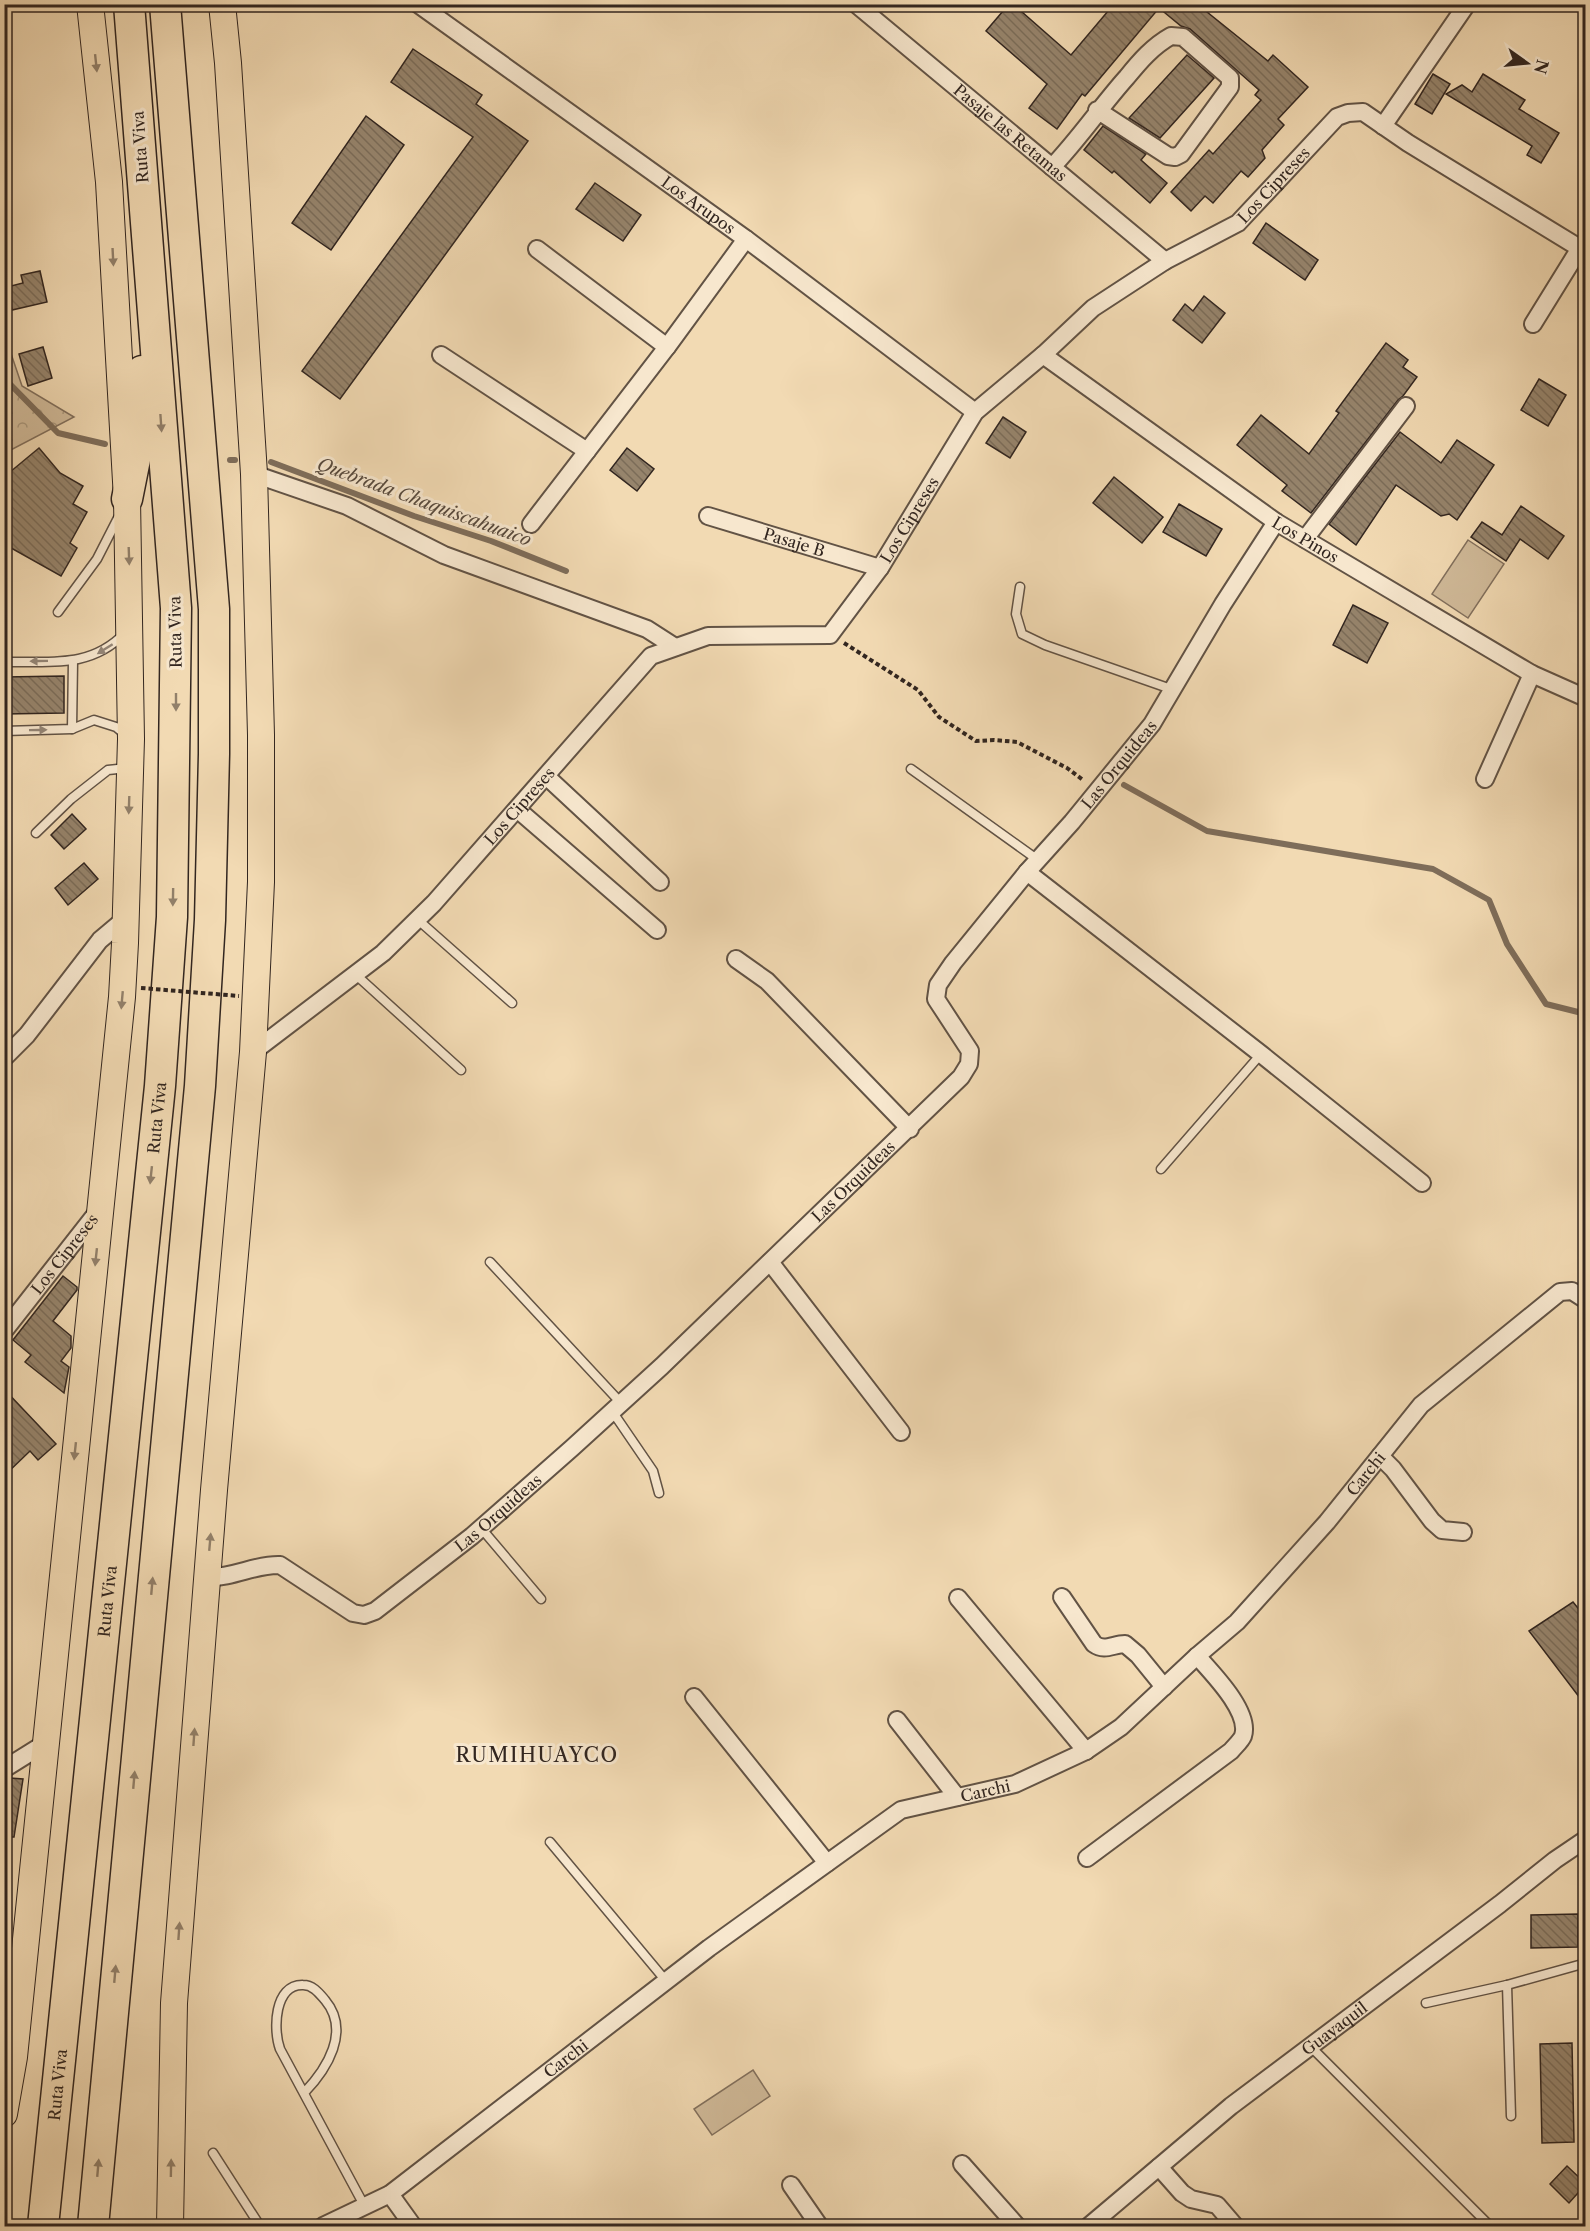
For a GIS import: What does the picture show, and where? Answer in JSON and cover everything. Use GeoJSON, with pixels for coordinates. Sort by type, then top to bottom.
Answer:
{"type":"FeatureCollection","features":[{"type":"Feature","properties":{"kind":"highway","name":"Ruta Viva"},"geometry":{"type":"LineString","coordinates":[[43,2226],[160,1086],[172,917],[176,608],[129,4]]}},
{"type":"Feature","properties":{"kind":"highway"},"geometry":{"type":"LineString","coordinates":[[93,2226],[199,1098],[210,920],[214,754],[214,609],[165,4]]}},
{"type":"Feature","properties":{"kind":"highway"},"geometry":{"type":"LineString","coordinates":[[127,499],[137,449],[148,260]]}},
{"type":"Feature","properties":{"kind":"main road","name":"Ruta Viva"},"geometry":{"type":"LineString","coordinates":[[4,2114],[14,2057],[44,1744],[122,997],[131,739],[131,627],[127,499],[109,182],[90,4]]}},
{"type":"Feature","properties":{"kind":"main road"},"geometry":{"type":"LineString","coordinates":[[170,2226],[174,2003],[207,1577],[253,1052],[261,882],[261,746],[254,474],[228,63],[222,4]]}},
{"type":"Feature","properties":{"kind":"street","name":"Los Arupos"},"geometry":{"type":"LineString","coordinates":[[418,4],[746,239],[975,412]]}},
{"type":"Feature","properties":{"kind":"street","name":"Pasaje las Retamas"},"geometry":{"type":"LineString","coordinates":[[856,4],[1165,261]]}},
{"type":"Feature","properties":{"kind":"street"},"geometry":{"type":"LineString","coordinates":[[1383,126],[1467,4]]}},
{"type":"Feature","properties":{"kind":"street"},"geometry":{"type":"LineString","coordinates":[[1052,167],[1071,148],[1097,110],[1148,52],[1171,36],[1184,38],[1230,78],[1230,87],[1181,154],[1174,157],[1168,156],[1097,110]]}},
{"type":"Feature","properties":{"kind":"street","name":"Los Cipreses"},"geometry":{"type":"LineString","coordinates":[[253,1052],[383,953],[417,920],[651,656],[708,636],[831,635],[880,568],[975,412],[1044,355],[1093,308],[1165,261],[1238,223],[1337,117],[1348,113],[1363,112],[1583,250]]}},
{"type":"Feature","properties":{"kind":"street"},"geometry":{"type":"LineString","coordinates":[[531,524],[667,347],[746,239]]}},
{"type":"Feature","properties":{"kind":"street"},"geometry":{"type":"LineString","coordinates":[[537,249],[667,347]]}},
{"type":"Feature","properties":{"kind":"street"},"geometry":{"type":"LineString","coordinates":[[1533,324],[1583,250]]}},
{"type":"Feature","properties":{"kind":"street"},"geometry":{"type":"LineString","coordinates":[[441,355],[586,451]]}},
{"type":"Feature","properties":{"kind":"street","name":"Los Pinos"},"geometry":{"type":"LineString","coordinates":[[1044,355],[1276,522],[1532,674],[1586,698]]}},
{"type":"Feature","properties":{"kind":"street"},"geometry":{"type":"LineString","coordinates":[[1305,539],[1406,406]]}},
{"type":"Feature","properties":{"kind":"street"},"geometry":{"type":"LineString","coordinates":[[254,474],[347,506],[444,555],[646,629],[675,647]]}},
{"type":"Feature","properties":{"kind":"street","name":"Pasaje B"},"geometry":{"type":"LineString","coordinates":[[708,516],[880,568]]}},
{"type":"Feature","properties":{"kind":"street","name":"Las Orquideas"},"geometry":{"type":"LineString","coordinates":[[207,1577],[220,1578],[239,1574],[267,1564],[280,1565],[353,1613],[364,1616],[375,1611],[481,1528],[616,1407],[910,1129],[961,1077],[969,1064],[970,1051],[936,999],[938,985],[953,963],[1152,724],[1276,522]]}},
{"type":"Feature","properties":{"kind":"street"},"geometry":{"type":"LineString","coordinates":[[1485,779],[1532,674]]}},
{"type":"Feature","properties":{"kind":"street"},"geometry":{"type":"LineString","coordinates":[[546,776],[660,882]]}},
{"type":"Feature","properties":{"kind":"street"},"geometry":{"type":"LineString","coordinates":[[517,809],[657,930]]}},
{"type":"Feature","properties":{"kind":"street"},"geometry":{"type":"LineString","coordinates":[[1027,873],[1261,1054],[1422,1183]]}},
{"type":"Feature","properties":{"kind":"street"},"geometry":{"type":"LineString","coordinates":[[4,1058],[27,1035],[100,940],[125,918]]}},
{"type":"Feature","properties":{"kind":"street"},"geometry":{"type":"LineString","coordinates":[[736,958],[767,981],[910,1129]]}},
{"type":"Feature","properties":{"kind":"street","name":"Los Cipreses"},"geometry":{"type":"LineString","coordinates":[[4,1331],[101,1207]]}},
{"type":"Feature","properties":{"kind":"street"},"geometry":{"type":"LineString","coordinates":[[770,1262],[901,1432]]}},
{"type":"Feature","properties":{"kind":"street","name":"Carchi"},"geometry":{"type":"LineString","coordinates":[[323,2226],[390,2194],[666,1980],[901,1810],[1015,1784],[1086,1751],[1121,1728],[1197,1656],[1237,1622],[1327,1522],[1421,1405],[1560,1292],[1572,1291],[1586,1300]]}},
{"type":"Feature","properties":{"kind":"street"},"geometry":{"type":"LineString","coordinates":[[1380,1456],[1393,1469],[1432,1521],[1442,1530],[1463,1532]]}},
{"type":"Feature","properties":{"kind":"street"},"geometry":{"type":"LineString","coordinates":[[1062,1597],[1094,1644],[1106,1649],[1125,1644],[1138,1655],[1164,1687]]}},
{"type":"Feature","properties":{"kind":"street"},"geometry":{"type":"LineString","coordinates":[[958,1598],[1086,1751]]}},
{"type":"Feature","properties":{"kind":"street"},"geometry":{"type":"LineString","coordinates":[[1087,1858],[1231,1751],[1243,1736],[1244,1723],[1240,1711],[1197,1656]]}},
{"type":"Feature","properties":{"kind":"street"},"geometry":{"type":"LineString","coordinates":[[694,1697],[827,1863]]}},
{"type":"Feature","properties":{"kind":"street"},"geometry":{"type":"LineString","coordinates":[[897,1720],[957,1797]]}},
{"type":"Feature","properties":{"kind":"street"},"geometry":{"type":"LineString","coordinates":[[4,1769],[44,1744]]}},
{"type":"Feature","properties":{"kind":"street","name":"Guayaquil"},"geometry":{"type":"LineString","coordinates":[[1089,2226],[1231,2106],[1555,1860],[1586,1839]]}},
{"type":"Feature","properties":{"kind":"street"},"geometry":{"type":"LineString","coordinates":[[962,2164],[1017,2226]]}},
{"type":"Feature","properties":{"kind":"street"},"geometry":{"type":"LineString","coordinates":[[1159,2167],[1182,2193],[1191,2199],[1217,2205],[1235,2226]]}},
{"type":"Feature","properties":{"kind":"street"},"geometry":{"type":"LineString","coordinates":[[791,2185],[818,2226]]}},
{"type":"Feature","properties":{"kind":"street"},"geometry":{"type":"LineString","coordinates":[[390,2194],[413,2226]]}},
{"type":"Feature","properties":{"kind":"lane"},"geometry":{"type":"LineString","coordinates":[[58,612],[97,559],[127,499]]}},
{"type":"Feature","properties":{"kind":"lane"},"geometry":{"type":"LineString","coordinates":[[1020,587],[1016,614],[1022,634],[1045,645],[1172,689]]}},
{"type":"Feature","properties":{"kind":"lane"},"geometry":{"type":"LineString","coordinates":[[4,662],[73,661],[94,656],[115,643],[131,627]]}},
{"type":"Feature","properties":{"kind":"lane"},"geometry":{"type":"LineString","coordinates":[[72,729],[73,661]]}},
{"type":"Feature","properties":{"kind":"lane"},"geometry":{"type":"LineString","coordinates":[[4,731],[72,729],[94,720],[116,727],[131,739]]}},
{"type":"Feature","properties":{"kind":"lane"},"geometry":{"type":"LineString","coordinates":[[36,833],[71,799],[108,770],[130,768]]}},
{"type":"Feature","properties":{"kind":"lane"},"geometry":{"type":"LineString","coordinates":[[911,769],[1038,860]]}},
{"type":"Feature","properties":{"kind":"lane"},"geometry":{"type":"LineString","coordinates":[[417,920],[512,1002]]}},
{"type":"Feature","properties":{"kind":"lane"},"geometry":{"type":"LineString","coordinates":[[355,974],[461,1070]]}},
{"type":"Feature","properties":{"kind":"lane"},"geometry":{"type":"LineString","coordinates":[[1161,1169],[1261,1054]]}},
{"type":"Feature","properties":{"kind":"lane"},"geometry":{"type":"LineString","coordinates":[[490,1262],[616,1407],[653,1471],[659,1493]]}},
{"type":"Feature","properties":{"kind":"lane"},"geometry":{"type":"LineString","coordinates":[[481,1528],[541,1599]]}},
{"type":"Feature","properties":{"kind":"lane"},"geometry":{"type":"LineString","coordinates":[[550,1842],[666,1980]]}},
{"type":"Feature","properties":{"kind":"lane"},"geometry":{"type":"LineString","coordinates":[[1426,2003],[1507,1985],[1586,1963]]}},
{"type":"Feature","properties":{"kind":"lane"},"geometry":{"type":"LineString","coordinates":[[304,2093],[326,2066],[334,2046],[338,2022],[328,2004],[315,1989],[303,1985],[291,1988],[281,2001],[276,2017],[275,2036],[280,2049],[365,2207]]}},
{"type":"Feature","properties":{"kind":"lane"},"geometry":{"type":"LineString","coordinates":[[1507,1985],[1511,2116]]}},
{"type":"Feature","properties":{"kind":"lane"},"geometry":{"type":"LineString","coordinates":[[1310,2046],[1490,2226]]}},
{"type":"Feature","properties":{"kind":"lane"},"geometry":{"type":"LineString","coordinates":[[213,2153],[260,2226]]}},
{"type":"Feature","properties":{"kind":"path"},"geometry":{"type":"LineString","coordinates":[[831,635],[918,690],[939,717],[976,741],[1017,742],[1067,768],[1098,791]]}},
{"type":"Feature","properties":{"kind":"path"},"geometry":{"type":"LineString","coordinates":[[141,988],[239,996]]}},
{"type":"Feature","properties":{"kind":"green space"},"geometry":{"type":"Polygon","coordinates":[[[4,333],[22,386],[74,417],[5,453],[4,333]]]}},
{"type":"Feature","properties":{"kind":"green space"},"geometry":{"type":"Polygon","coordinates":[[[1468,540],[1504,564],[1468,618],[1432,594],[1468,540]]]}},
{"type":"Feature","properties":{"kind":"green space"},"geometry":{"type":"Polygon","coordinates":[[[753,2070],[770,2096],[712,2135],[694,2109],[753,2070]]]}},
{"type":"Feature","properties":{"kind":"building"},"geometry":{"type":"Polygon","coordinates":[[[1009,4],[1013,4],[1071,55],[1114,4],[1197,4],[1268,61],[1273,55],[1308,87],[1278,119],[1284,125],[1262,150],[1265,158],[1248,177],[1241,171],[1213,203],[1205,196],[1191,211],[1171,192],[1209,150],[1213,154],[1261,100],[1255,95],[1259,90],[1190,29],[1181,26],[1159,8],[1085,96],[1082,94],[1057,129],[1029,108],[1047,84],[986,31],[1009,4]]]}},
{"type":"Feature","properties":{"kind":"building"},"geometry":{"type":"Polygon","coordinates":[[[413,49],[482,95],[476,104],[528,141],[340,399],[302,371],[473,137],[391,82],[413,49]]]}},
{"type":"Feature","properties":{"kind":"building"},"geometry":{"type":"Polygon","coordinates":[[[1187,55],[1214,78],[1160,138],[1129,118],[1187,55]]]}},
{"type":"Feature","properties":{"kind":"building"},"geometry":{"type":"Polygon","coordinates":[[[1433,74],[1450,84],[1432,114],[1415,104],[1433,74]]]}},
{"type":"Feature","properties":{"kind":"building"},"geometry":{"type":"Polygon","coordinates":[[[1483,74],[1525,100],[1519,109],[1559,133],[1541,163],[1527,155],[1532,146],[1446,94],[1462,85],[1472,92],[1483,74]]]}},
{"type":"Feature","properties":{"kind":"building"},"geometry":{"type":"Polygon","coordinates":[[[366,116],[404,145],[331,250],[292,223],[366,116]]]}},
{"type":"Feature","properties":{"kind":"building"},"geometry":{"type":"Polygon","coordinates":[[[1103,126],[1146,154],[1141,160],[1167,183],[1150,203],[1114,171],[1112,173],[1084,150],[1103,126]]]}},
{"type":"Feature","properties":{"kind":"building"},"geometry":{"type":"Polygon","coordinates":[[[595,183],[641,215],[623,241],[576,209],[595,183]]]}},
{"type":"Feature","properties":{"kind":"building"},"geometry":{"type":"Polygon","coordinates":[[[1266,223],[1318,260],[1305,280],[1253,243],[1266,223]]]}},
{"type":"Feature","properties":{"kind":"building"},"geometry":{"type":"Polygon","coordinates":[[[40,271],[47,302],[12,310],[7,287],[23,283],[21,275],[40,271]]]}},
{"type":"Feature","properties":{"kind":"building"},"geometry":{"type":"Polygon","coordinates":[[[1204,296],[1225,313],[1202,343],[1173,320],[1185,304],[1193,311],[1204,296]]]}},
{"type":"Feature","properties":{"kind":"building"},"geometry":{"type":"Polygon","coordinates":[[[1386,343],[1408,360],[1403,367],[1417,377],[1311,513],[1282,491],[1287,485],[1237,445],[1261,415],[1309,454],[1339,413],[1336,411],[1386,343]]]}},
{"type":"Feature","properties":{"kind":"building"},"geometry":{"type":"Polygon","coordinates":[[[43,347],[52,378],[28,386],[19,354],[43,347]]]}},
{"type":"Feature","properties":{"kind":"building"},"geometry":{"type":"Polygon","coordinates":[[[1539,379],[1566,395],[1548,426],[1521,410],[1539,379]]]}},
{"type":"Feature","properties":{"kind":"building"},"geometry":{"type":"Polygon","coordinates":[[[1003,417],[1026,432],[1010,458],[986,443],[1003,417]]]}},
{"type":"Feature","properties":{"kind":"building"},"geometry":{"type":"Polygon","coordinates":[[[1400,432],[1441,463],[1457,440],[1494,465],[1457,520],[1449,514],[1441,516],[1396,485],[1356,545],[1329,524],[1400,432]]]}},
{"type":"Feature","properties":{"kind":"building"},"geometry":{"type":"Polygon","coordinates":[[[39,448],[60,473],[83,486],[73,504],[87,512],[70,543],[77,548],[61,576],[4,544],[4,477],[39,448]]]}},
{"type":"Feature","properties":{"kind":"building"},"geometry":{"type":"Polygon","coordinates":[[[627,448],[654,469],[637,491],[610,470],[627,448]]]}},
{"type":"Feature","properties":{"kind":"building"},"geometry":{"type":"Polygon","coordinates":[[[1114,477],[1163,517],[1142,543],[1093,503],[1114,477]]]}},
{"type":"Feature","properties":{"kind":"building"},"geometry":{"type":"Polygon","coordinates":[[[1179,504],[1222,529],[1206,556],[1163,532],[1179,504]]]}},
{"type":"Feature","properties":{"kind":"building"},"geometry":{"type":"Polygon","coordinates":[[[1521,506],[1564,536],[1548,559],[1520,539],[1506,561],[1471,537],[1482,522],[1502,535],[1521,506]]]}},
{"type":"Feature","properties":{"kind":"building"},"geometry":{"type":"Polygon","coordinates":[[[1353,605],[1388,623],[1367,663],[1333,645],[1353,605]]]}},
{"type":"Feature","properties":{"kind":"building"},"geometry":{"type":"Polygon","coordinates":[[[64,676],[64,713],[4,714],[4,677],[64,676]]]}},
{"type":"Feature","properties":{"kind":"building"},"geometry":{"type":"Polygon","coordinates":[[[72,814],[86,829],[64,849],[51,835],[72,814]]]}},
{"type":"Feature","properties":{"kind":"building"},"geometry":{"type":"Polygon","coordinates":[[[84,863],[98,879],[68,905],[55,888],[84,863]]]}},
{"type":"Feature","properties":{"kind":"building"},"geometry":{"type":"Polygon","coordinates":[[[63,1276],[77,1287],[53,1321],[71,1336],[71,1348],[61,1361],[69,1367],[64,1393],[25,1362],[31,1355],[13,1340],[63,1276]]]}},
{"type":"Feature","properties":{"kind":"building"},"geometry":{"type":"Polygon","coordinates":[[[4,1389],[56,1444],[38,1460],[30,1451],[4,1476],[4,1389]]]}},
{"type":"Feature","properties":{"kind":"building"},"geometry":{"type":"Polygon","coordinates":[[[1573,1602],[1586,1618],[1586,1706],[1529,1631],[1573,1602]]]}},
{"type":"Feature","properties":{"kind":"building"},"geometry":{"type":"Polygon","coordinates":[[[4,1779],[23,1779],[14,1837],[4,1837],[4,1779]]]}},
{"type":"Feature","properties":{"kind":"building"},"geometry":{"type":"Polygon","coordinates":[[[1578,1914],[1578,1947],[1531,1948],[1531,1915],[1578,1914]]]}},
{"type":"Feature","properties":{"kind":"building"},"geometry":{"type":"Polygon","coordinates":[[[1572,2043],[1574,2142],[1542,2143],[1540,2044],[1572,2043]]]}},
{"type":"Feature","properties":{"kind":"building"},"geometry":{"type":"Polygon","coordinates":[[[1567,2166],[1586,2184],[1569,2203],[1550,2184],[1567,2166]]]}},
{"type":"Feature","properties":{"kind":"waterway","name":"Quebrada Chaquiscahuaico"},"geometry":{"type":"LineString","coordinates":[[4,378],[58,433],[105,444]]}},
{"type":"Feature","properties":{"kind":"waterway","name":"Quebrada Chaquiscahuaico"},"geometry":{"type":"LineString","coordinates":[[230,460],[235,460]]}},
{"type":"Feature","properties":{"kind":"waterway","name":"Quebrada Chaquiscahuaico"},"geometry":{"type":"LineString","coordinates":[[271,462],[414,516],[491,541],[566,571]]}},
{"type":"Feature","properties":{"kind":"waterway","name":"Quebrada Chaquiscahuaico"},"geometry":{"type":"LineString","coordinates":[[1124,785],[1207,831],[1433,869],[1489,900],[1507,944],[1546,1004],[1586,1014]]}},
{"type":"Feature","properties":{"kind":"district","name":"RUMIHUAYCO"},"geometry":{"type":"Point","coordinates":[537,1755]}}]}
